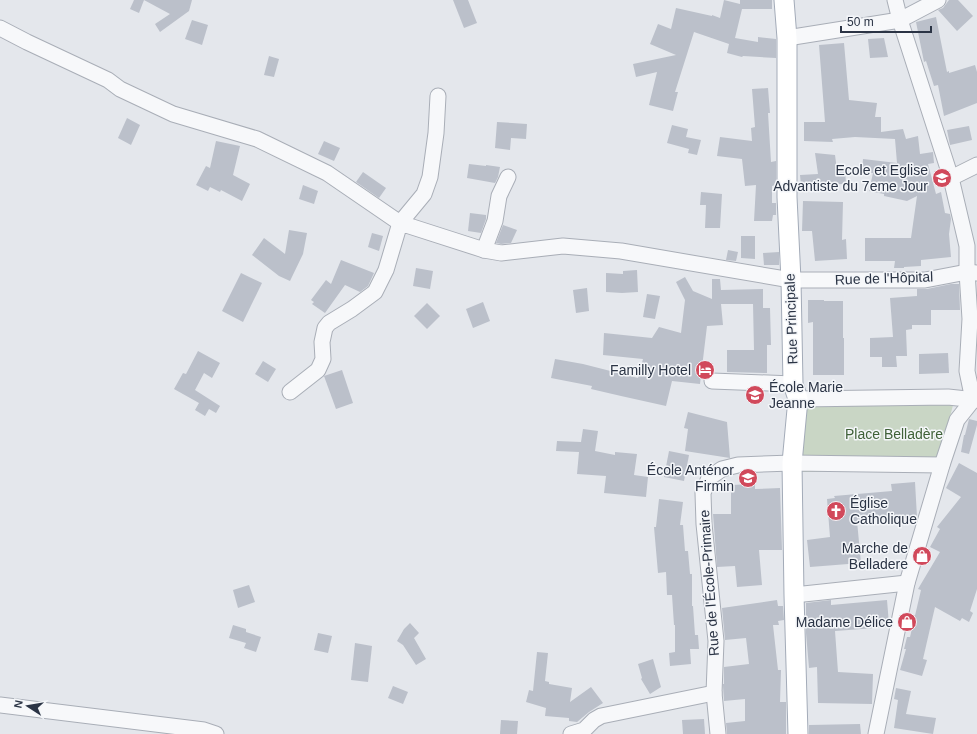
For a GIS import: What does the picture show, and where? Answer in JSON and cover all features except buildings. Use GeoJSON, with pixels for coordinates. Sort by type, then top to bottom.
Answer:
{"type":"FeatureCollection","features":[{"type":"Feature","properties":{"kind":"main road","name":"Rue Principale"},"geometry":{"type":"LineString","coordinates":[[784,0],[787,38],[787,197],[796,391],[792,463],[798,734]]}},
{"type":"Feature","properties":{"kind":"street"},"geometry":{"type":"LineString","coordinates":[[895,0],[900,20],[951,178],[967,246],[972,273],[967,371],[975,400]]}},
{"type":"Feature","properties":{"kind":"street"},"geometry":{"type":"LineString","coordinates":[[787,38],[900,20],[938,0]]}},
{"type":"Feature","properties":{"kind":"street","name":"Rue de l'Hôpital"},"geometry":{"type":"LineString","coordinates":[[0,28],[108,80],[120,89],[173,114],[264,142],[327,173],[400,223],[484,250],[501,252],[563,246],[621,251],[791,280],[925,280],[972,273]]}},
{"type":"Feature","properties":{"kind":"street"},"geometry":{"type":"LineString","coordinates":[[290,392],[318,370],[323,359],[322,342],[325,328],[329,323],[376,292],[386,270],[400,223],[424,194],[430,177],[436,133],[438,96]]}},
{"type":"Feature","properties":{"kind":"street"},"geometry":{"type":"LineString","coordinates":[[951,178],[977,165]]}},
{"type":"Feature","properties":{"kind":"street"},"geometry":{"type":"LineString","coordinates":[[484,250],[494,221],[499,196],[508,177]]}},
{"type":"Feature","properties":{"kind":"street"},"geometry":{"type":"LineString","coordinates":[[712,381],[796,391],[948,397],[975,400]]}},
{"type":"Feature","properties":{"kind":"street"},"geometry":{"type":"LineString","coordinates":[[876,734],[906,583],[957,420],[975,400]]}},
{"type":"Feature","properties":{"kind":"street","name":"Rue de l'École-Primaire"},"geometry":{"type":"LineString","coordinates":[[718,734],[714,693],[716,641],[704,524],[703,493],[709,478],[722,469],[738,465],[792,463],[942,465]]}},
{"type":"Feature","properties":{"kind":"street"},"geometry":{"type":"LineString","coordinates":[[794,595],[906,583]]}},
{"type":"Feature","properties":{"kind":"street"},"geometry":{"type":"LineString","coordinates":[[571,734],[584,730],[594,720],[601,716],[714,693]]}},
{"type":"Feature","properties":{"kind":"street"},"geometry":{"type":"LineString","coordinates":[[0,705],[204,730],[216,734]]}},
{"type":"Feature","properties":{"kind":"green space","name":"Place Belladère"},"geometry":{"type":"Polygon","coordinates":[[[898,396],[954,401],[937,469],[803,472],[802,407],[898,396]]]}},
{"type":"Feature","properties":{"kind":"place","name":"Ecole et Eglise Advantiste du 7eme Jour"},"geometry":{"type":"Point","coordinates":[942,178]}},
{"type":"Feature","properties":{"kind":"place","name":"Familly Hotel"},"geometry":{"type":"Point","coordinates":[705,370]}},
{"type":"Feature","properties":{"kind":"place","name":"École Marie Jeanne"},"geometry":{"type":"Point","coordinates":[755,395]}},
{"type":"Feature","properties":{"kind":"place","name":"École Anténor Firmin"},"geometry":{"type":"Point","coordinates":[748,478]}},
{"type":"Feature","properties":{"kind":"place","name":"Église Catholique"},"geometry":{"type":"Point","coordinates":[836,511]}},
{"type":"Feature","properties":{"kind":"place","name":"Marche de Belladere"},"geometry":{"type":"Point","coordinates":[922,556]}},
{"type":"Feature","properties":{"kind":"place","name":"Madame Délice"},"geometry":{"type":"Point","coordinates":[907,622]}}]}
